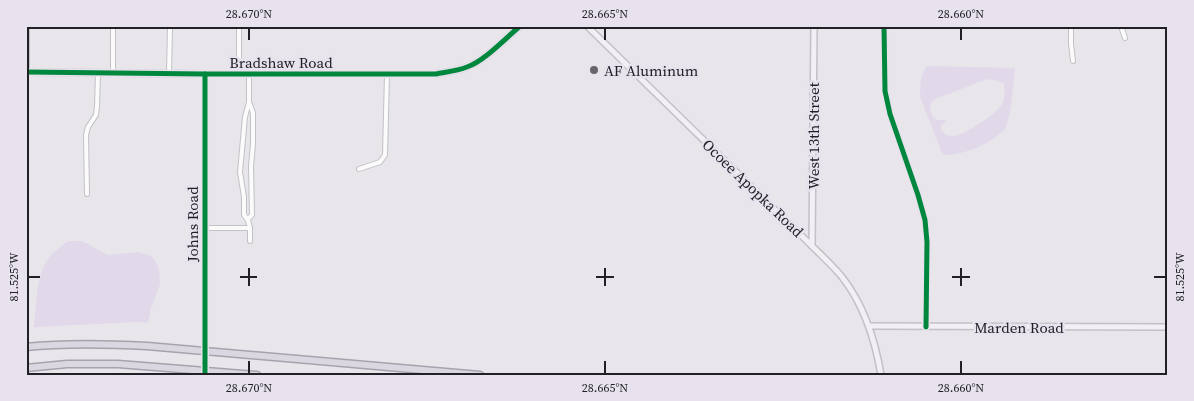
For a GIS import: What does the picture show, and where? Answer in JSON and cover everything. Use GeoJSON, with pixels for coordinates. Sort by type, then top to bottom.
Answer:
{"type":"FeatureCollection","features":[{"type":"Feature","properties":{"kind":"highway"},"geometry":{"type":"LineString","coordinates":[[26,347],[95,344],[147,346],[480,375]]}},
{"type":"Feature","properties":{"kind":"highway"},"geometry":{"type":"LineString","coordinates":[[26,368],[67,364],[118,364],[257,375]]}},
{"type":"Feature","properties":{"kind":"street"},"geometry":{"type":"LineString","coordinates":[[27,26],[27,72]]}},
{"type":"Feature","properties":{"kind":"street"},"geometry":{"type":"LineString","coordinates":[[113,26],[113,73]]}},
{"type":"Feature","properties":{"kind":"street"},"geometry":{"type":"LineString","coordinates":[[169,74],[170,26]]}},
{"type":"Feature","properties":{"kind":"street"},"geometry":{"type":"LineString","coordinates":[[239,26],[239,74]]}},
{"type":"Feature","properties":{"kind":"street","name":"Bradshaw Road"},"geometry":{"type":"LineString","coordinates":[[27,72],[436,74],[468,67],[481,59],[520,26]]}},
{"type":"Feature","properties":{"kind":"street","name":"Ocoee Apopka Road"},"geometry":{"type":"LineString","coordinates":[[586,26],[843,278],[870,326],[881,375]]}},
{"type":"Feature","properties":{"kind":"street","name":"West 13th Street"},"geometry":{"type":"LineString","coordinates":[[812,246],[814,26]]}},
{"type":"Feature","properties":{"kind":"street"},"geometry":{"type":"LineString","coordinates":[[884,26],[885,91],[890,114],[925,220],[927,242],[926,327]]}},
{"type":"Feature","properties":{"kind":"street"},"geometry":{"type":"LineString","coordinates":[[1071,26],[1073,61]]}},
{"type":"Feature","properties":{"kind":"street"},"geometry":{"type":"LineString","coordinates":[[1121,26],[1125,38]]}},
{"type":"Feature","properties":{"kind":"street"},"geometry":{"type":"LineString","coordinates":[[87,194],[86,135],[88,127],[96,114],[98,72]]}},
{"type":"Feature","properties":{"kind":"street","name":"Johns Road"},"geometry":{"type":"LineString","coordinates":[[205,74],[205,375]]}},
{"type":"Feature","properties":{"kind":"street"},"geometry":{"type":"LineString","coordinates":[[250,74],[249,102],[245,118],[240,172],[244,196],[244,215],[248,219],[250,241]]}},
{"type":"Feature","properties":{"kind":"street"},"geometry":{"type":"LineString","coordinates":[[359,169],[380,162],[385,155],[387,74]]}},
{"type":"Feature","properties":{"kind":"street"},"geometry":{"type":"LineString","coordinates":[[248,219],[252,215],[251,166],[253,144],[253,113],[249,102]]}},
{"type":"Feature","properties":{"kind":"street"},"geometry":{"type":"LineString","coordinates":[[205,228],[250,228]]}},
{"type":"Feature","properties":{"kind":"street","name":"Marden Road"},"geometry":{"type":"LineString","coordinates":[[870,326],[1168,327]]}},
{"type":"Feature","properties":{"kind":"shaded area"},"geometry":{"type":"Polygon","coordinates":[[[926,66],[1015,68],[1007,125],[1004,130],[992,139],[972,150],[958,154],[943,155],[920,97],[921,78],[926,66]],[[987,79],[933,100],[930,108],[931,114],[937,120],[946,120],[941,126],[944,133],[950,136],[962,134],[994,113],[1002,104],[1005,92],[1004,84],[987,79]]]}},
{"type":"Feature","properties":{"kind":"shaded area"},"geometry":{"type":"Polygon","coordinates":[[[68,241],[82,241],[108,255],[138,252],[151,256],[155,260],[159,270],[160,284],[151,308],[148,323],[34,327],[42,270],[52,254],[68,241]]]}},
{"type":"Feature","properties":{"kind":"cycle path"},"geometry":{"type":"LineString","coordinates":[[26,72],[436,74],[459,70],[474,64],[520,26]]}},
{"type":"Feature","properties":{"kind":"cycle path"},"geometry":{"type":"LineString","coordinates":[[884,26],[885,91],[890,114],[925,220],[927,242],[926,327]]}},
{"type":"Feature","properties":{"kind":"cycle path"},"geometry":{"type":"LineString","coordinates":[[205,74],[205,375]]}},
{"type":"Feature","properties":{"kind":"place","name":"AF Aluminum"},"geometry":{"type":"Point","coordinates":[594,70]}}]}
